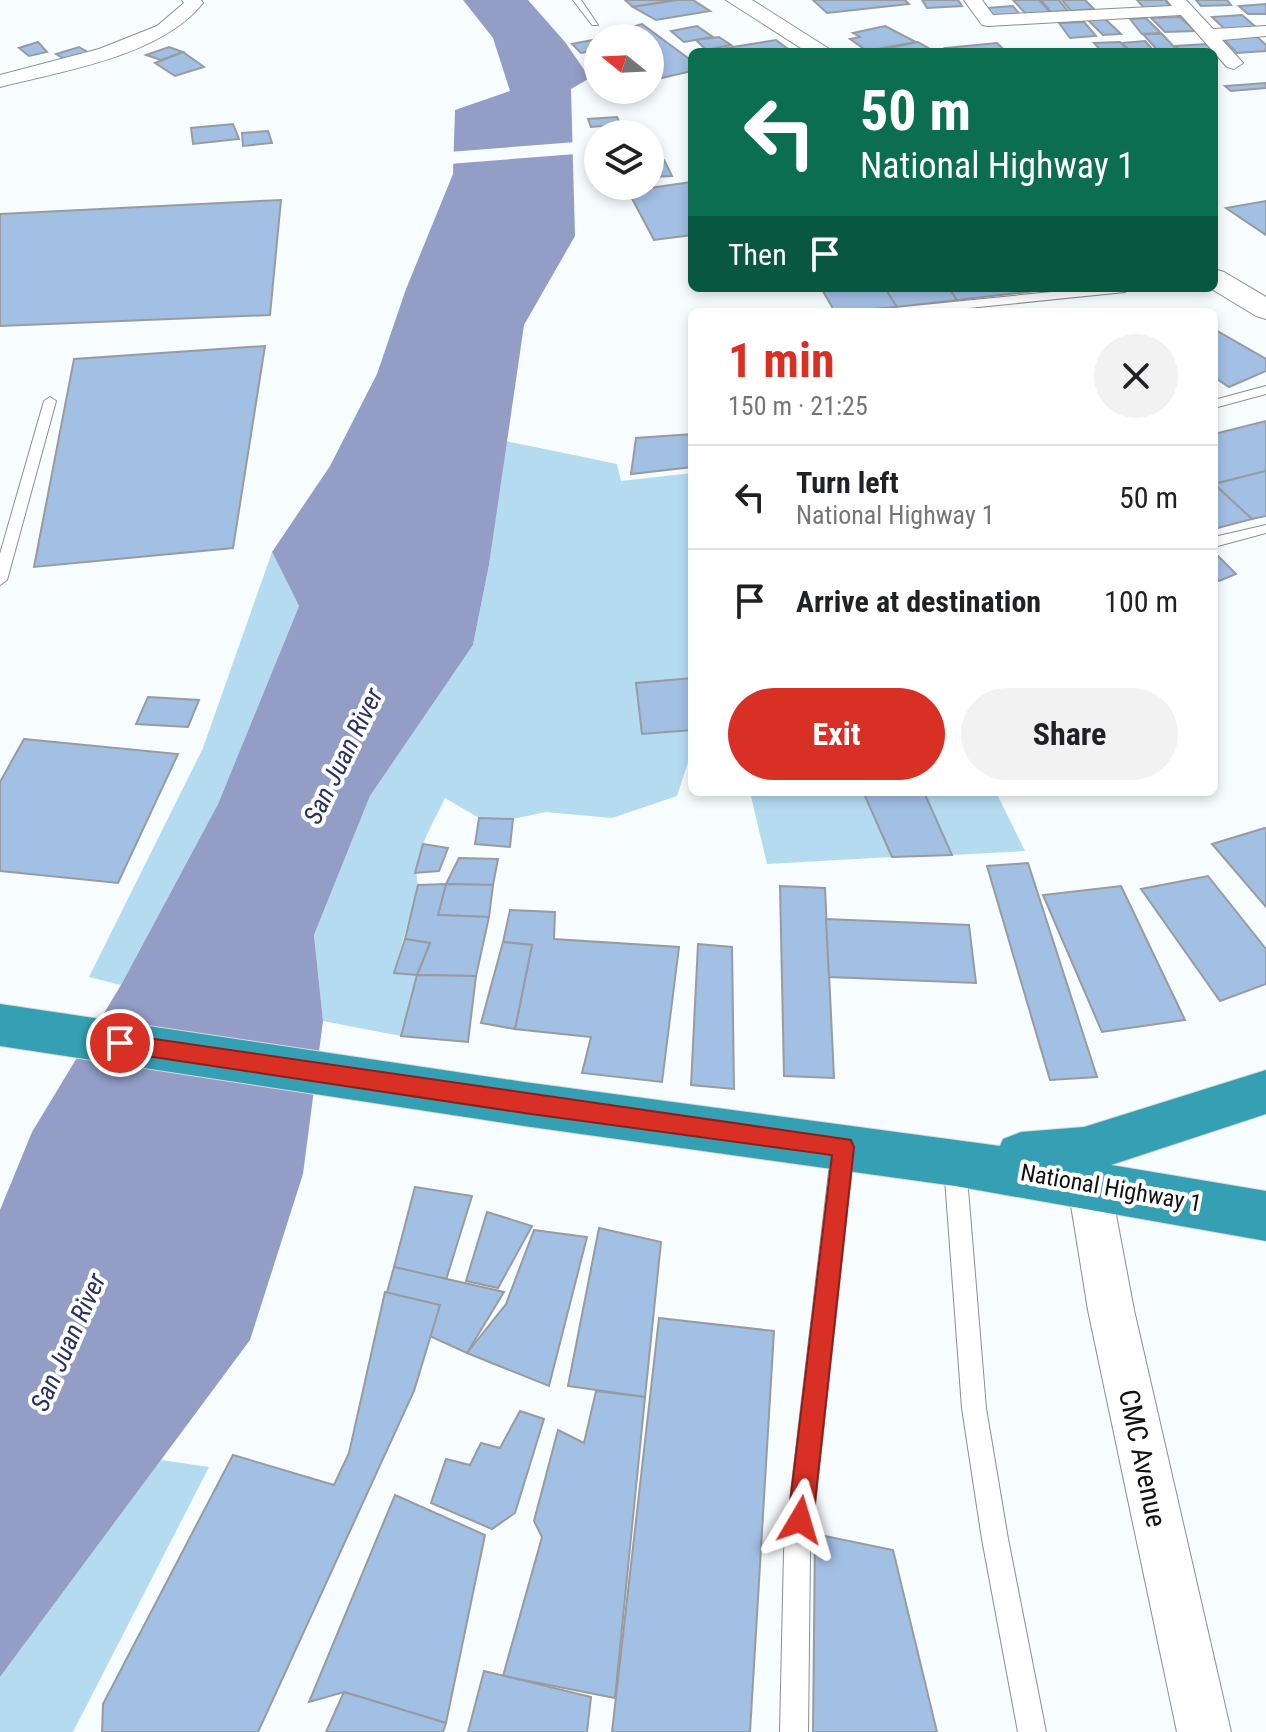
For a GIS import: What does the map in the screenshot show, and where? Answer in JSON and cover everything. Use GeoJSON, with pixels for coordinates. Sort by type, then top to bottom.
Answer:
{"type":"FeatureCollection","features":[{"type":"Feature","properties":{"kind":"highway","name":"National Highway 1"},"geometry":{"type":"LineString","coordinates":[[13,1027],[524,1104],[955,1162],[1086,1167],[1266,1216]]}},
{"type":"Feature","properties":{"kind":"highway","name":"National Highway 1"},"geometry":{"type":"LineString","coordinates":[[1086,1167],[1266,1092]]}},
{"type":"Feature","properties":{"kind":"main road"},"geometry":{"type":"LineString","coordinates":[[737,0],[816,48]]}},
{"type":"Feature","properties":{"kind":"main road"},"geometry":{"type":"LineString","coordinates":[[1218,280],[1266,310]]}},
{"type":"Feature","properties":{"kind":"street"},"geometry":{"type":"LineString","coordinates":[[0,81],[106,53],[163,30],[194,3],[191,0]]}},
{"type":"Feature","properties":{"kind":"street"},"geometry":{"type":"LineString","coordinates":[[973,0],[988,21],[1181,5],[1243,63],[1218,66]]}},
{"type":"Feature","properties":{"kind":"street"},"geometry":{"type":"LineString","coordinates":[[1210,35],[1266,31]]}},
{"type":"Feature","properties":{"kind":"street","name":"CMC Avenue"},"geometry":{"type":"LineString","coordinates":[[1086,1167],[1111,1310],[1204,1732]]}},
{"type":"Feature","properties":{"kind":"lane"},"geometry":{"type":"LineString","coordinates":[[577,0],[595,23]]}},
{"type":"Feature","properties":{"kind":"lane"},"geometry":{"type":"LineString","coordinates":[[932,308],[1086,292]]}},
{"type":"Feature","properties":{"kind":"lane"},"geometry":{"type":"LineString","coordinates":[[1218,403],[1266,390]]}},
{"type":"Feature","properties":{"kind":"lane"},"geometry":{"type":"LineString","coordinates":[[0,580],[50,401]]}},
{"type":"Feature","properties":{"kind":"lane"},"geometry":{"type":"LineString","coordinates":[[1218,541],[1266,529]]}},
{"type":"Feature","properties":{"kind":"lane"},"geometry":{"type":"LineString","coordinates":[[794,1732],[797,1551],[843,1147]]}},
{"type":"Feature","properties":{"kind":"lane"},"geometry":{"type":"LineString","coordinates":[[955,1162],[974,1408],[995,1539],[1032,1732]]}},
{"type":"Feature","properties":{"kind":"shaded area"},"geometry":{"type":"Polygon","coordinates":[[[506,441],[617,464],[621,481],[688,473],[688,678],[636,684],[643,734],[688,730],[688,762],[677,796],[612,818],[546,812],[512,819],[479,818],[445,798],[420,852],[418,885],[394,973],[417,975],[401,1036],[323,1021],[314,935],[370,796],[473,645],[489,565],[506,441]]]}},
{"type":"Feature","properties":{"kind":"shaded area"},"geometry":{"type":"Polygon","coordinates":[[[272,552],[299,606],[218,804],[121,985],[89,977],[203,748],[272,552]]]}},
{"type":"Feature","properties":{"kind":"shaded area"},"geometry":{"type":"Polygon","coordinates":[[[751,796],[865,796],[892,857],[767,864],[751,796]]]}},
{"type":"Feature","properties":{"kind":"shaded area"},"geometry":{"type":"Polygon","coordinates":[[[926,796],[998,796],[1025,851],[952,855],[926,796]]]}},
{"type":"Feature","properties":{"kind":"shaded area"},"geometry":{"type":"Polygon","coordinates":[[[161,1460],[209,1467],[73,1732],[0,1732],[0,1677],[161,1460]]]}},
{"type":"Feature","properties":{"kind":"water","name":"San Juan River"},"geometry":{"type":"Polygon","coordinates":[[[463,0],[528,0],[565,42],[584,69],[584,81],[571,89],[575,236],[524,325],[489,565],[473,645],[370,796],[314,935],[323,1021],[303,1174],[250,1340],[0,1677],[0,1210],[32,1132],[121,985],[218,804],[299,606],[272,552],[330,466],[377,374],[406,289],[453,174],[455,110],[510,91],[493,38],[463,0]]]}},
{"type":"Feature","properties":{"kind":"pier"},"geometry":{"type":"Polygon","coordinates":[[[576,142],[576,154],[449,164],[449,152],[576,142]]]}},
{"type":"Feature","properties":{"kind":"building"},"geometry":{"type":"Polygon","coordinates":[[[625,0],[677,0],[633,7],[625,0]]]}},
{"type":"Feature","properties":{"kind":"building"},"geometry":{"type":"Polygon","coordinates":[[[693,0],[710,11],[656,20],[633,7],[693,0]]]}},
{"type":"Feature","properties":{"kind":"building"},"geometry":{"type":"Polygon","coordinates":[[[813,0],[905,0],[909,4],[827,13],[813,0]]]}},
{"type":"Feature","properties":{"kind":"building"},"geometry":{"type":"Polygon","coordinates":[[[922,0],[958,0],[962,6],[927,8],[922,0]]]}},
{"type":"Feature","properties":{"kind":"building"},"geometry":{"type":"Polygon","coordinates":[[[1013,0],[1039,0],[1051,13],[1027,15],[1013,0]]]}},
{"type":"Feature","properties":{"kind":"building"},"geometry":{"type":"Polygon","coordinates":[[[1041,0],[1059,0],[1068,11],[1051,12],[1041,0]]]}},
{"type":"Feature","properties":{"kind":"building"},"geometry":{"type":"Polygon","coordinates":[[[1062,0],[1085,0],[1094,9],[1071,11],[1062,0]]]}},
{"type":"Feature","properties":{"kind":"building"},"geometry":{"type":"Polygon","coordinates":[[[1137,0],[1165,0],[1172,8],[1145,9],[1137,0]]]}},
{"type":"Feature","properties":{"kind":"building"},"geometry":{"type":"Polygon","coordinates":[[[1196,0],[1227,0],[1231,5],[1201,6],[1196,0]]]}},
{"type":"Feature","properties":{"kind":"building"},"geometry":{"type":"Polygon","coordinates":[[[1266,4],[1266,14],[1248,14],[1239,6],[1266,4]]]}},
{"type":"Feature","properties":{"kind":"building"},"geometry":{"type":"Polygon","coordinates":[[[1013,6],[1021,16],[992,17],[985,8],[1013,6]]]}},
{"type":"Feature","properties":{"kind":"building"},"geometry":{"type":"Polygon","coordinates":[[[1242,15],[1258,29],[1227,31],[1212,17],[1242,15]]]}},
{"type":"Feature","properties":{"kind":"building"},"geometry":{"type":"Polygon","coordinates":[[[1180,17],[1195,31],[1165,32],[1151,18],[1180,17]]]}},
{"type":"Feature","properties":{"kind":"building"},"geometry":{"type":"Polygon","coordinates":[[[1104,18],[1121,34],[1103,35],[1087,19],[1104,18]]]}},
{"type":"Feature","properties":{"kind":"building"},"geometry":{"type":"Polygon","coordinates":[[[1146,18],[1161,33],[1142,34],[1130,19],[1146,18]]]}},
{"type":"Feature","properties":{"kind":"building"},"geometry":{"type":"Polygon","coordinates":[[[1084,22],[1096,36],[1070,38],[1059,23],[1084,22]]]}},
{"type":"Feature","properties":{"kind":"building"},"geometry":{"type":"Polygon","coordinates":[[[697,26],[713,37],[684,42],[671,31],[697,26]]]}},
{"type":"Feature","properties":{"kind":"building"},"geometry":{"type":"Polygon","coordinates":[[[885,26],[916,42],[863,48],[850,39],[860,37],[853,33],[885,26]]]}},
{"type":"Feature","properties":{"kind":"building"},"geometry":{"type":"Polygon","coordinates":[[[1143,34],[1162,34],[1175,48],[1155,48],[1143,34]]]}},
{"type":"Feature","properties":{"kind":"building"},"geometry":{"type":"Polygon","coordinates":[[[1254,34],[1266,45],[1266,51],[1237,53],[1220,36],[1254,34]]]}},
{"type":"Feature","properties":{"kind":"building"},"geometry":{"type":"Polygon","coordinates":[[[719,37],[731,45],[704,48],[696,40],[719,37]]]}},
{"type":"Feature","properties":{"kind":"building"},"geometry":{"type":"Polygon","coordinates":[[[664,40],[688,58],[688,72],[664,78],[664,40]]]}},
{"type":"Feature","properties":{"kind":"building"},"geometry":{"type":"Polygon","coordinates":[[[776,40],[787,48],[726,48],[776,40]]]}},
{"type":"Feature","properties":{"kind":"building"},"geometry":{"type":"Polygon","coordinates":[[[1145,41],[1151,48],[1127,48],[1122,43],[1145,41]]]}},
{"type":"Feature","properties":{"kind":"building"},"geometry":{"type":"Polygon","coordinates":[[[38,42],[47,52],[29,56],[19,48],[38,42]]]}},
{"type":"Feature","properties":{"kind":"building"},"geometry":{"type":"Polygon","coordinates":[[[584,42],[584,52],[581,53],[572,44],[584,42]]]}},
{"type":"Feature","properties":{"kind":"building"},"geometry":{"type":"Polygon","coordinates":[[[918,42],[928,48],[889,48],[918,42]]]}},
{"type":"Feature","properties":{"kind":"building"},"geometry":{"type":"Polygon","coordinates":[[[1120,42],[1125,48],[1098,48],[1094,43],[1120,42]]]}},
{"type":"Feature","properties":{"kind":"building"},"geometry":{"type":"Polygon","coordinates":[[[997,43],[1002,48],[945,48],[997,43]]]}},
{"type":"Feature","properties":{"kind":"building"},"geometry":{"type":"Polygon","coordinates":[[[1208,44],[1212,48],[1178,48],[1176,46],[1208,44]]]}},
{"type":"Feature","properties":{"kind":"building"},"geometry":{"type":"Polygon","coordinates":[[[79,47],[91,54],[68,61],[56,54],[79,47]]]}},
{"type":"Feature","properties":{"kind":"building"},"geometry":{"type":"Polygon","coordinates":[[[169,47],[183,52],[161,60],[146,55],[169,47]]]}},
{"type":"Feature","properties":{"kind":"building"},"geometry":{"type":"Polygon","coordinates":[[[183,52],[204,67],[175,76],[155,63],[183,52]]]}},
{"type":"Feature","properties":{"kind":"building"},"geometry":{"type":"Polygon","coordinates":[[[1266,83],[1266,88],[1231,91],[1225,86],[1266,83]]]}},
{"type":"Feature","properties":{"kind":"building"},"geometry":{"type":"Polygon","coordinates":[[[617,117],[618,120],[588,120],[617,117]]]}},
{"type":"Feature","properties":{"kind":"building"},"geometry":{"type":"Polygon","coordinates":[[[233,124],[239,139],[193,144],[191,128],[233,124]]]}},
{"type":"Feature","properties":{"kind":"building"},"geometry":{"type":"Polygon","coordinates":[[[268,131],[272,143],[243,146],[242,133],[268,131]]]}},
{"type":"Feature","properties":{"kind":"building"},"geometry":{"type":"Polygon","coordinates":[[[664,160],[672,176],[664,176],[664,160]]]}},
{"type":"Feature","properties":{"kind":"building"},"geometry":{"type":"Polygon","coordinates":[[[688,183],[688,236],[654,240],[633,200],[664,200],[664,186],[688,183]]]}},
{"type":"Feature","properties":{"kind":"building"},"geometry":{"type":"Polygon","coordinates":[[[281,200],[270,315],[0,326],[0,214],[281,200]]]}},
{"type":"Feature","properties":{"kind":"building"},"geometry":{"type":"Polygon","coordinates":[[[1266,201],[1266,235],[1226,208],[1266,201]]]}},
{"type":"Feature","properties":{"kind":"building"},"geometry":{"type":"Polygon","coordinates":[[[823,292],[888,292],[897,307],[885,308],[833,308],[823,292]]]}},
{"type":"Feature","properties":{"kind":"building"},"geometry":{"type":"Polygon","coordinates":[[[888,292],[952,292],[957,300],[897,307],[888,292]]]}},
{"type":"Feature","properties":{"kind":"building"},"geometry":{"type":"Polygon","coordinates":[[[952,292],[1027,292],[957,300],[952,292]]]}},
{"type":"Feature","properties":{"kind":"building"},"geometry":{"type":"Polygon","coordinates":[[[1218,331],[1266,359],[1266,371],[1229,387],[1218,380],[1218,331]]]}},
{"type":"Feature","properties":{"kind":"building"},"geometry":{"type":"Polygon","coordinates":[[[265,346],[233,548],[34,567],[74,359],[265,346]]]}},
{"type":"Feature","properties":{"kind":"building"},"geometry":{"type":"Polygon","coordinates":[[[1266,421],[1266,471],[1218,483],[1218,433],[1266,421]]]}},
{"type":"Feature","properties":{"kind":"building"},"geometry":{"type":"Polygon","coordinates":[[[688,434],[688,467],[631,474],[636,438],[688,434]]]}},
{"type":"Feature","properties":{"kind":"building"},"geometry":{"type":"Polygon","coordinates":[[[1266,471],[1266,516],[1252,519],[1218,488],[1218,483],[1266,471]]]}},
{"type":"Feature","properties":{"kind":"building"},"geometry":{"type":"Polygon","coordinates":[[[1218,488],[1252,519],[1218,528],[1218,488]]]}},
{"type":"Feature","properties":{"kind":"building"},"geometry":{"type":"Polygon","coordinates":[[[1218,556],[1236,574],[1218,580],[1218,556]]]}},
{"type":"Feature","properties":{"kind":"building"},"geometry":{"type":"Polygon","coordinates":[[[688,678],[688,730],[642,734],[636,683],[688,678]]]}},
{"type":"Feature","properties":{"kind":"building"},"geometry":{"type":"Polygon","coordinates":[[[148,697],[199,700],[188,727],[136,724],[148,697]]]}},
{"type":"Feature","properties":{"kind":"building"},"geometry":{"type":"Polygon","coordinates":[[[24,739],[178,754],[118,883],[0,871],[0,782],[24,739]]]}},
{"type":"Feature","properties":{"kind":"building"},"geometry":{"type":"Polygon","coordinates":[[[865,796],[926,796],[952,855],[892,857],[865,796]]]}},
{"type":"Feature","properties":{"kind":"building"},"geometry":{"type":"Polygon","coordinates":[[[479,818],[513,819],[510,847],[475,844],[479,818]]]}},
{"type":"Feature","properties":{"kind":"building"},"geometry":{"type":"Polygon","coordinates":[[[1266,829],[1266,907],[1212,844],[1266,829]]]}},
{"type":"Feature","properties":{"kind":"building"},"geometry":{"type":"Polygon","coordinates":[[[423,844],[448,848],[439,871],[415,873],[423,844]]]}},
{"type":"Feature","properties":{"kind":"building"},"geometry":{"type":"Polygon","coordinates":[[[459,858],[498,859],[493,885],[446,884],[459,858]]]}},
{"type":"Feature","properties":{"kind":"building"},"geometry":{"type":"Polygon","coordinates":[[[1028,863],[1097,1077],[1050,1080],[987,866],[1028,863]]]}},
{"type":"Feature","properties":{"kind":"building"},"geometry":{"type":"Polygon","coordinates":[[[1208,876],[1266,949],[1266,984],[1220,1001],[1141,889],[1208,876]]]}},
{"type":"Feature","properties":{"kind":"building"},"geometry":{"type":"Polygon","coordinates":[[[446,884],[493,885],[489,917],[438,915],[446,884]]]}},
{"type":"Feature","properties":{"kind":"building"},"geometry":{"type":"Polygon","coordinates":[[[446,884],[438,915],[489,917],[476,976],[417,975],[430,943],[405,939],[418,885],[446,884]]]}},
{"type":"Feature","properties":{"kind":"building"},"geometry":{"type":"Polygon","coordinates":[[[780,886],[825,888],[834,1078],[784,1076],[780,886]]]}},
{"type":"Feature","properties":{"kind":"building"},"geometry":{"type":"Polygon","coordinates":[[[1121,886],[1185,1020],[1102,1032],[1043,895],[1121,886]]]}},
{"type":"Feature","properties":{"kind":"building"},"geometry":{"type":"Polygon","coordinates":[[[510,910],[555,912],[554,939],[679,947],[662,1082],[582,1073],[591,1037],[515,1029],[532,945],[503,942],[510,910]]]}},
{"type":"Feature","properties":{"kind":"building"},"geometry":{"type":"Polygon","coordinates":[[[826,919],[969,925],[976,983],[829,977],[826,919]]]}},
{"type":"Feature","properties":{"kind":"building"},"geometry":{"type":"Polygon","coordinates":[[[405,939],[430,943],[417,975],[394,973],[405,939]]]}},
{"type":"Feature","properties":{"kind":"building"},"geometry":{"type":"Polygon","coordinates":[[[503,942],[532,945],[515,1029],[481,1023],[503,942]]]}},
{"type":"Feature","properties":{"kind":"building"},"geometry":{"type":"Polygon","coordinates":[[[698,944],[732,947],[734,1089],[691,1085],[698,944]]]}},
{"type":"Feature","properties":{"kind":"building"},"geometry":{"type":"Polygon","coordinates":[[[417,975],[476,976],[468,1042],[401,1036],[417,975]]]}},
{"type":"Feature","properties":{"kind":"building"},"geometry":{"type":"Polygon","coordinates":[[[415,1187],[472,1196],[446,1280],[394,1267],[415,1187]]]}},
{"type":"Feature","properties":{"kind":"building"},"geometry":{"type":"Polygon","coordinates":[[[487,1212],[532,1226],[498,1288],[466,1281],[487,1212]]]}},
{"type":"Feature","properties":{"kind":"building"},"geometry":{"type":"Polygon","coordinates":[[[599,1228],[661,1242],[645,1397],[568,1386],[599,1228]]]}},
{"type":"Feature","properties":{"kind":"building"},"geometry":{"type":"Polygon","coordinates":[[[534,1230],[587,1237],[549,1386],[467,1353],[506,1304],[534,1230]]]}},
{"type":"Feature","properties":{"kind":"building"},"geometry":{"type":"Polygon","coordinates":[[[394,1267],[504,1292],[467,1353],[381,1314],[394,1267]]]}},
{"type":"Feature","properties":{"kind":"building"},"geometry":{"type":"Polygon","coordinates":[[[385,1292],[440,1305],[414,1391],[258,1732],[102,1732],[103,1704],[233,1455],[334,1485],[349,1453],[385,1292]]]}},
{"type":"Feature","properties":{"kind":"building"},"geometry":{"type":"Polygon","coordinates":[[[659,1318],[774,1331],[750,1732],[612,1732],[659,1318]]]}},
{"type":"Feature","properties":{"kind":"building"},"geometry":{"type":"Polygon","coordinates":[[[596,1391],[645,1397],[615,1698],[503,1676],[542,1537],[534,1521],[558,1430],[584,1443],[596,1391]]]}},
{"type":"Feature","properties":{"kind":"building"},"geometry":{"type":"Polygon","coordinates":[[[520,1411],[544,1419],[515,1513],[492,1529],[431,1503],[446,1459],[470,1465],[481,1443],[500,1448],[520,1411]]]}},
{"type":"Feature","properties":{"kind":"building"},"geometry":{"type":"Polygon","coordinates":[[[395,1495],[485,1535],[446,1723],[344,1692],[309,1702],[395,1495]]]}},
{"type":"Feature","properties":{"kind":"building"},"geometry":{"type":"Polygon","coordinates":[[[815,1534],[893,1550],[937,1732],[813,1732],[815,1534]]]}},
{"type":"Feature","properties":{"kind":"building"},"geometry":{"type":"Polygon","coordinates":[[[484,1671],[591,1697],[587,1732],[468,1732],[484,1671]]]}},
{"type":"Feature","properties":{"kind":"building"},"geometry":{"type":"Polygon","coordinates":[[[344,1692],[446,1723],[443,1732],[326,1732],[344,1692]]]}},
{"type":"Feature","properties":{"kind":"route"},"geometry":{"type":"LineString","coordinates":[[120,1043],[524,1104],[843,1147],[800,1520]]}}]}
